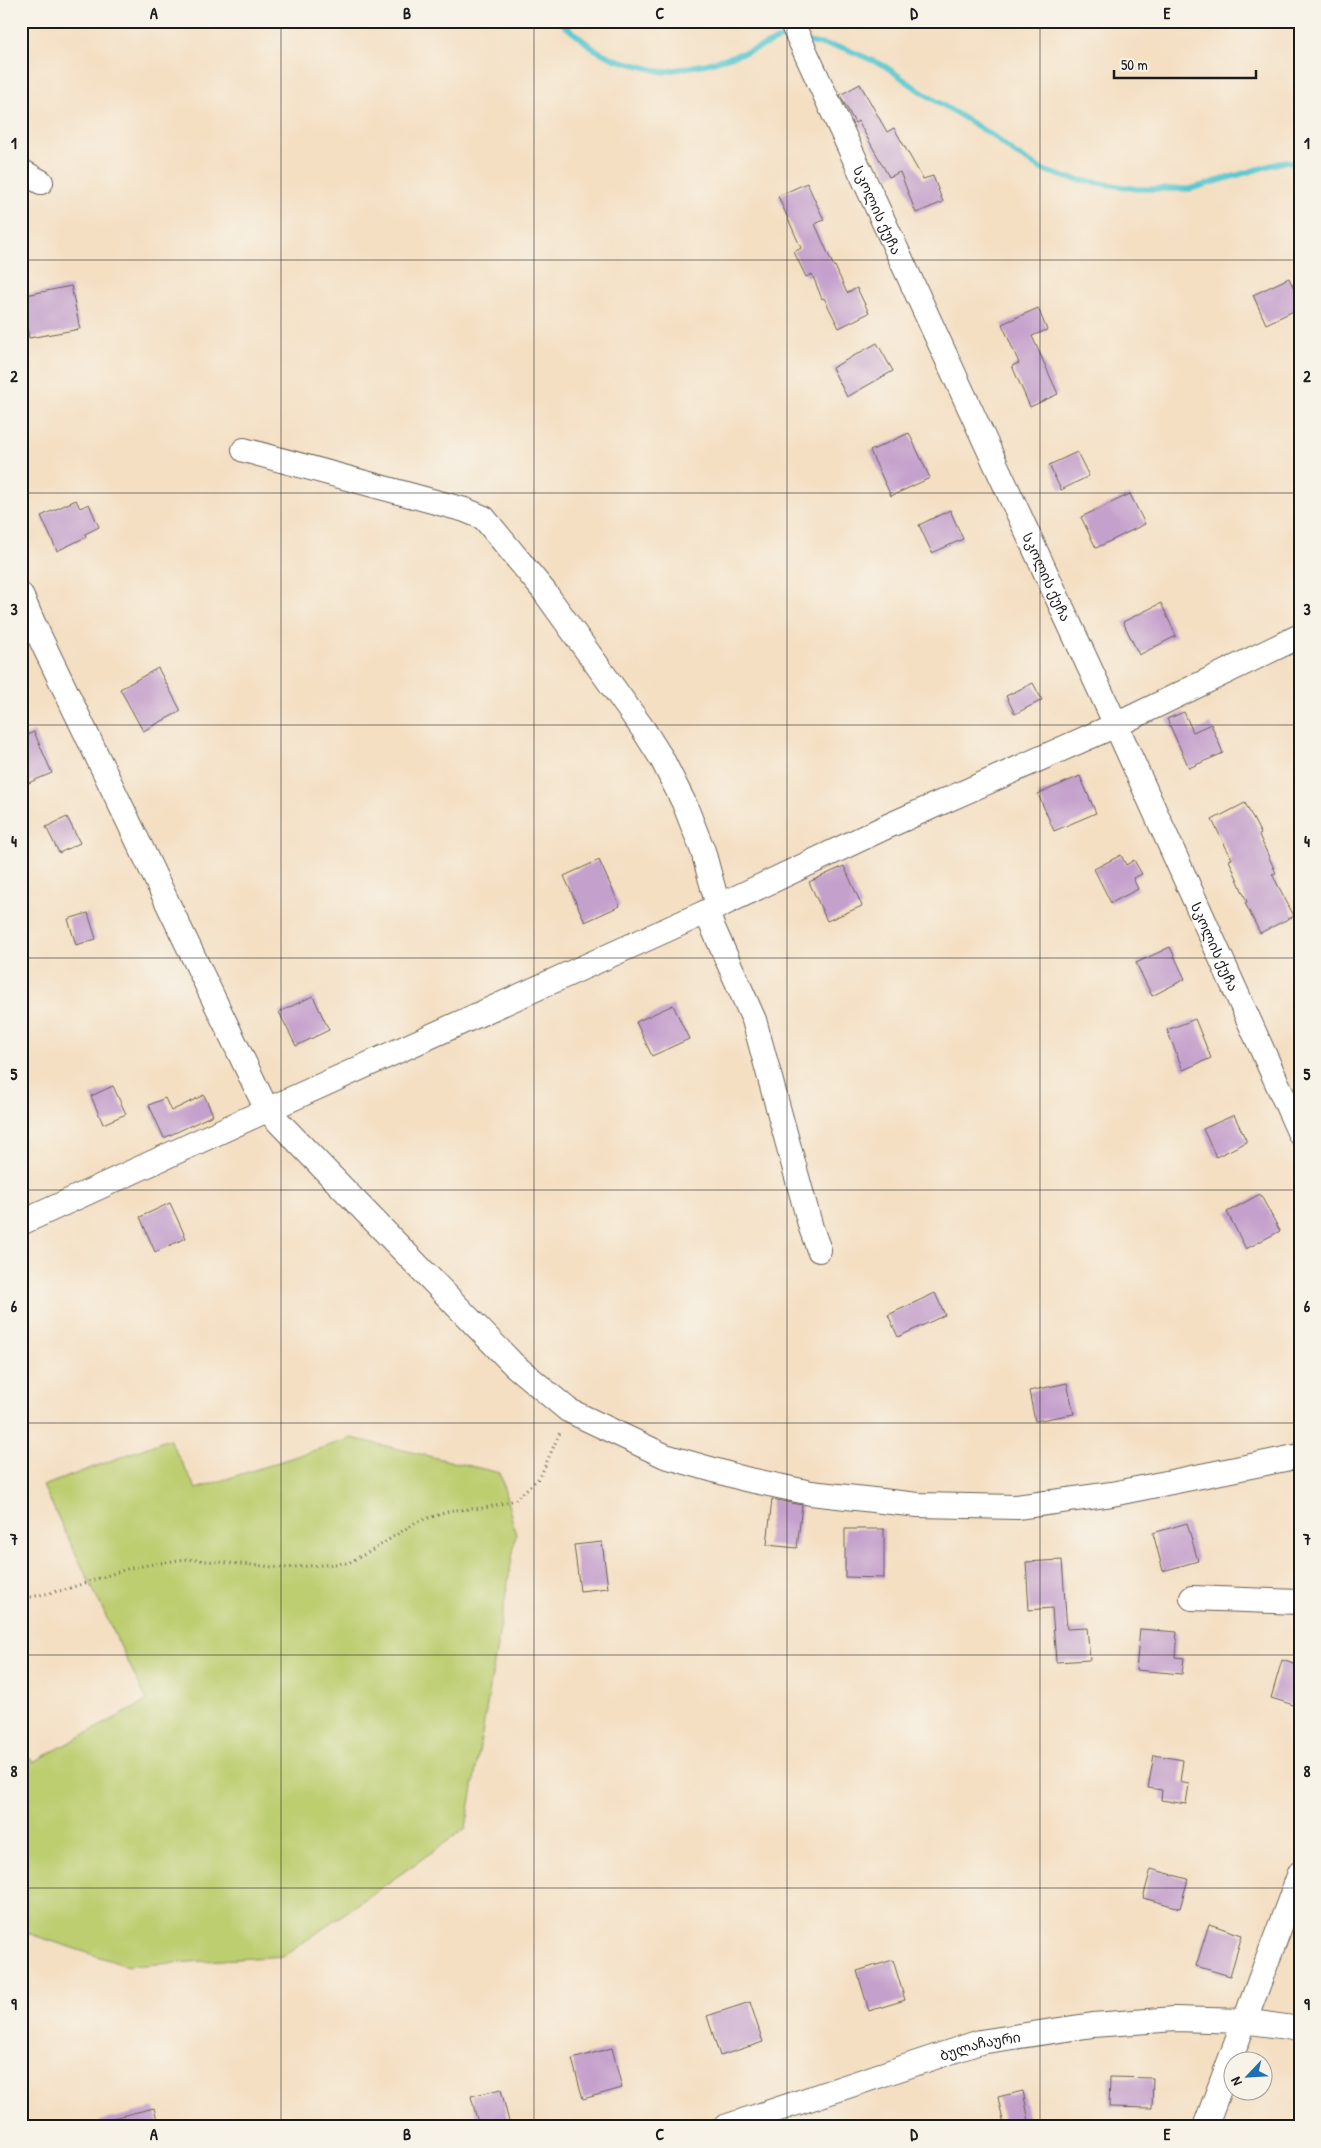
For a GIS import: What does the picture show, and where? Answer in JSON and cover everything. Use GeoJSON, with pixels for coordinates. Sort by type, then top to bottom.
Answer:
{"type":"FeatureCollection","features":[{"type":"Feature","properties":{"kind":"street","name":"სკოლის ქუჩა"},"geometry":{"type":"LineString","coordinates":[[790,21],[1116,725],[1300,1134]]}},
{"type":"Feature","properties":{"kind":"street"},"geometry":{"type":"LineString","coordinates":[[244,450],[465,510],[484,518],[544,592],[662,759],[684,803],[703,851],[712,909],[754,1020],[810,1228],[819,1250]]}},
{"type":"Feature","properties":{"kind":"street"},"geometry":{"type":"LineString","coordinates":[[21,595],[267,1110],[514,1365],[568,1410],[665,1456],[745,1479],[811,1493],[918,1505],[1017,1507],[1112,1494],[1300,1456]]}},
{"type":"Feature","properties":{"kind":"street"},"geometry":{"type":"LineString","coordinates":[[21,1223],[712,909],[888,826],[1116,725],[1300,636]]}},
{"type":"Feature","properties":{"kind":"street"},"geometry":{"type":"LineString","coordinates":[[1192,1598],[1300,1602]]}},
{"type":"Feature","properties":{"kind":"street"},"geometry":{"type":"LineString","coordinates":[[1205,2127],[1300,1873]]}},
{"type":"Feature","properties":{"kind":"street","name":"ბულაჩაური"},"geometry":{"type":"LineString","coordinates":[[725,2127],[980,2042],[1092,2025],[1175,2019],[1244,2021],[1300,2029]]}},
{"type":"Feature","properties":{"kind":"path"},"geometry":{"type":"LineString","coordinates":[[21,1599],[64,1590],[130,1568],[185,1559],[284,1568],[348,1562],[373,1550],[416,1522],[453,1510],[485,1508],[515,1500],[540,1477],[568,1410]]}},
{"type":"Feature","properties":{"kind":"green space"},"geometry":{"type":"Polygon","coordinates":[[[352,1438],[500,1473],[516,1535],[466,1828],[284,1956],[127,1966],[21,1931],[21,1748],[33,1762],[147,1701],[43,1486],[169,1439],[196,1489],[352,1438]]]}},
{"type":"Feature","properties":{"kind":"building"},"geometry":{"type":"Polygon","coordinates":[[[860,84],[887,132],[894,128],[923,179],[933,176],[943,202],[916,213],[900,172],[889,177],[858,121],[855,123],[840,95],[860,84]]]}},
{"type":"Feature","properties":{"kind":"building"},"geometry":{"type":"Polygon","coordinates":[[[807,183],[824,220],[815,224],[834,267],[847,293],[857,288],[869,313],[839,328],[824,298],[822,299],[812,274],[806,277],[794,252],[801,248],[778,196],[807,183]]]}},
{"type":"Feature","properties":{"kind":"building"},"geometry":{"type":"Polygon","coordinates":[[[1289,278],[1300,302],[1300,308],[1266,324],[1253,295],[1289,278]]]}},
{"type":"Feature","properties":{"kind":"building"},"geometry":{"type":"Polygon","coordinates":[[[71,286],[80,329],[29,338],[21,296],[71,286]]]}},
{"type":"Feature","properties":{"kind":"building"},"geometry":{"type":"Polygon","coordinates":[[[1038,308],[1047,330],[1032,336],[1058,394],[1030,407],[1012,366],[1019,363],[1002,324],[1038,308]]]}},
{"type":"Feature","properties":{"kind":"building"},"geometry":{"type":"Polygon","coordinates":[[[877,343],[893,371],[847,397],[832,368],[877,343]]]}},
{"type":"Feature","properties":{"kind":"building"},"geometry":{"type":"Polygon","coordinates":[[[909,433],[930,478],[891,496],[870,451],[909,433]]]}},
{"type":"Feature","properties":{"kind":"building"},"geometry":{"type":"Polygon","coordinates":[[[1077,452],[1089,476],[1061,490],[1049,465],[1077,452]]]}},
{"type":"Feature","properties":{"kind":"building"},"geometry":{"type":"Polygon","coordinates":[[[1130,494],[1145,524],[1096,548],[1081,517],[1130,494]]]}},
{"type":"Feature","properties":{"kind":"building"},"geometry":{"type":"Polygon","coordinates":[[[76,500],[80,508],[89,504],[99,527],[85,534],[86,537],[57,551],[41,516],[76,500]]]}},
{"type":"Feature","properties":{"kind":"building"},"geometry":{"type":"Polygon","coordinates":[[[950,510],[963,539],[932,553],[919,525],[950,510]]]}},
{"type":"Feature","properties":{"kind":"building"},"geometry":{"type":"Polygon","coordinates":[[[1161,603],[1176,636],[1139,655],[1123,622],[1161,603]]]}},
{"type":"Feature","properties":{"kind":"building"},"geometry":{"type":"Polygon","coordinates":[[[158,668],[181,711],[143,731],[120,689],[158,668]]]}},
{"type":"Feature","properties":{"kind":"building"},"geometry":{"type":"Polygon","coordinates":[[[1033,683],[1042,700],[1015,714],[1006,696],[1033,683]]]}},
{"type":"Feature","properties":{"kind":"building"},"geometry":{"type":"Polygon","coordinates":[[[1184,712],[1193,732],[1211,724],[1223,753],[1189,768],[1167,719],[1184,712]]]}},
{"type":"Feature","properties":{"kind":"building"},"geometry":{"type":"Polygon","coordinates":[[[34,732],[52,773],[21,786],[21,738],[34,732]]]}},
{"type":"Feature","properties":{"kind":"building"},"geometry":{"type":"Polygon","coordinates":[[[1080,776],[1096,813],[1054,831],[1038,794],[1080,776]]]}},
{"type":"Feature","properties":{"kind":"building"},"geometry":{"type":"Polygon","coordinates":[[[1245,803],[1261,834],[1259,835],[1276,873],[1272,874],[1294,916],[1260,933],[1245,903],[1247,902],[1229,860],[1232,859],[1212,820],[1245,803]]]}},
{"type":"Feature","properties":{"kind":"building"},"geometry":{"type":"Polygon","coordinates":[[[67,817],[80,843],[59,853],[46,827],[67,817]]]}},
{"type":"Feature","properties":{"kind":"building"},"geometry":{"type":"Polygon","coordinates":[[[1121,855],[1126,865],[1134,860],[1142,874],[1133,878],[1138,889],[1111,903],[1094,869],[1121,855]]]}},
{"type":"Feature","properties":{"kind":"building"},"geometry":{"type":"Polygon","coordinates":[[[599,860],[620,906],[585,922],[564,876],[599,860]]]}},
{"type":"Feature","properties":{"kind":"building"},"geometry":{"type":"Polygon","coordinates":[[[844,866],[862,906],[827,921],[809,882],[844,866]]]}},
{"type":"Feature","properties":{"kind":"building"},"geometry":{"type":"Polygon","coordinates":[[[88,913],[96,939],[76,945],[68,919],[88,913]]]}},
{"type":"Feature","properties":{"kind":"building"},"geometry":{"type":"Polygon","coordinates":[[[1170,947],[1185,979],[1152,996],[1136,963],[1170,947]]]}},
{"type":"Feature","properties":{"kind":"building"},"geometry":{"type":"Polygon","coordinates":[[[313,996],[329,1030],[296,1046],[279,1012],[313,996]]]}},
{"type":"Feature","properties":{"kind":"building"},"geometry":{"type":"Polygon","coordinates":[[[673,1005],[689,1039],[652,1056],[636,1022],[673,1005]]]}},
{"type":"Feature","properties":{"kind":"building"},"geometry":{"type":"Polygon","coordinates":[[[1195,1019],[1211,1058],[1183,1070],[1167,1030],[1195,1019]]]}},
{"type":"Feature","properties":{"kind":"building"},"geometry":{"type":"Polygon","coordinates":[[[113,1086],[126,1114],[103,1124],[91,1096],[113,1086]]]}},
{"type":"Feature","properties":{"kind":"building"},"geometry":{"type":"Polygon","coordinates":[[[204,1095],[213,1115],[164,1138],[149,1105],[165,1098],[171,1111],[204,1095]]]}},
{"type":"Feature","properties":{"kind":"building"},"geometry":{"type":"Polygon","coordinates":[[[1234,1115],[1247,1142],[1216,1157],[1203,1129],[1234,1115]]]}},
{"type":"Feature","properties":{"kind":"building"},"geometry":{"type":"Polygon","coordinates":[[[1260,1194],[1280,1231],[1246,1249],[1227,1212],[1260,1194]]]}},
{"type":"Feature","properties":{"kind":"building"},"geometry":{"type":"Polygon","coordinates":[[[170,1203],[186,1238],[155,1252],[140,1217],[170,1203]]]}},
{"type":"Feature","properties":{"kind":"building"},"geometry":{"type":"Polygon","coordinates":[[[935,1293],[945,1315],[898,1337],[888,1315],[935,1293]]]}},
{"type":"Feature","properties":{"kind":"building"},"geometry":{"type":"Polygon","coordinates":[[[1067,1383],[1074,1414],[1035,1421],[1029,1391],[1067,1383]]]}},
{"type":"Feature","properties":{"kind":"building"},"geometry":{"type":"Polygon","coordinates":[[[772,1499],[802,1505],[797,1548],[767,1545],[772,1499]]]}},
{"type":"Feature","properties":{"kind":"building"},"geometry":{"type":"Polygon","coordinates":[[[1187,1523],[1198,1561],[1163,1571],[1153,1533],[1187,1523]]]}},
{"type":"Feature","properties":{"kind":"building"},"geometry":{"type":"Polygon","coordinates":[[[845,1529],[884,1529],[884,1578],[845,1577],[845,1529]]]}},
{"type":"Feature","properties":{"kind":"building"},"geometry":{"type":"Polygon","coordinates":[[[602,1542],[608,1588],[580,1591],[574,1545],[602,1542]]]}},
{"type":"Feature","properties":{"kind":"building"},"geometry":{"type":"Polygon","coordinates":[[[1062,1560],[1067,1629],[1087,1628],[1090,1660],[1056,1662],[1052,1608],[1029,1610],[1026,1562],[1062,1560]]]}},
{"type":"Feature","properties":{"kind":"building"},"geometry":{"type":"Polygon","coordinates":[[[1140,1629],[1177,1632],[1175,1657],[1184,1658],[1182,1674],[1136,1670],[1140,1629]]]}},
{"type":"Feature","properties":{"kind":"building"},"geometry":{"type":"Polygon","coordinates":[[[1282,1660],[1300,1666],[1300,1707],[1271,1698],[1282,1660]]]}},
{"type":"Feature","properties":{"kind":"building"},"geometry":{"type":"Polygon","coordinates":[[[1154,1755],[1183,1760],[1180,1782],[1189,1784],[1186,1804],[1161,1800],[1162,1790],[1148,1788],[1154,1755]]]}},
{"type":"Feature","properties":{"kind":"building"},"geometry":{"type":"Polygon","coordinates":[[[1151,1869],[1188,1879],[1180,1908],[1143,1898],[1151,1869]]]}},
{"type":"Feature","properties":{"kind":"building"},"geometry":{"type":"Polygon","coordinates":[[[1209,1924],[1242,1935],[1230,1976],[1196,1966],[1209,1924]]]}},
{"type":"Feature","properties":{"kind":"building"},"geometry":{"type":"Polygon","coordinates":[[[893,1960],[905,2000],[869,2011],[857,1971],[893,1960]]]}},
{"type":"Feature","properties":{"kind":"building"},"geometry":{"type":"Polygon","coordinates":[[[750,2002],[763,2042],[720,2056],[707,2016],[750,2002]]]}},
{"type":"Feature","properties":{"kind":"building"},"geometry":{"type":"Polygon","coordinates":[[[612,2048],[622,2088],[583,2099],[572,2059],[612,2048]]]}},
{"type":"Feature","properties":{"kind":"building"},"geometry":{"type":"Polygon","coordinates":[[[1110,2077],[1153,2078],[1152,2108],[1109,2107],[1110,2077]]]}},
{"type":"Feature","properties":{"kind":"building"},"geometry":{"type":"Polygon","coordinates":[[[501,2089],[509,2122],[491,2127],[479,2127],[471,2096],[501,2089]]]}},
{"type":"Feature","properties":{"kind":"building"},"geometry":{"type":"Polygon","coordinates":[[[1023,2091],[1029,2121],[1004,2126],[998,2097],[1023,2091]]]}},
{"type":"Feature","properties":{"kind":"building"},"geometry":{"type":"Polygon","coordinates":[[[154,2108],[159,2127],[101,2127],[100,2121],[154,2108]]]}},
{"type":"Feature","properties":{"kind":"waterway"},"geometry":{"type":"LineString","coordinates":[[559,21],[594,49],[614,59],[663,72],[706,64],[753,50],[782,38],[793,40]]}},
{"type":"Feature","properties":{"kind":"waterway"},"geometry":{"type":"LineString","coordinates":[[807,42],[844,48],[885,66],[920,91],[995,137],[1014,153],[1043,170],[1068,178],[1137,189],[1190,189],[1286,161],[1300,164]]}}]}
